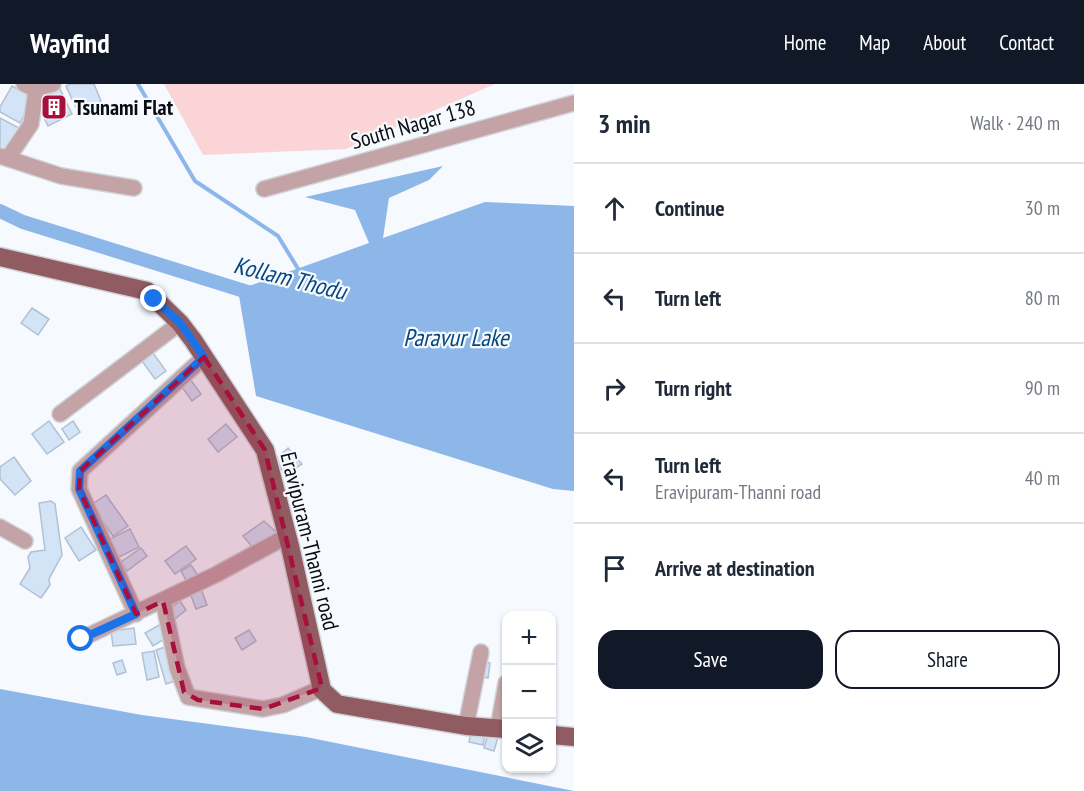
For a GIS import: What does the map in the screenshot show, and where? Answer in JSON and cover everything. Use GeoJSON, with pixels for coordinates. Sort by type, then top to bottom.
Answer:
{"type":"FeatureCollection","features":[{"type":"Feature","properties":{"kind":"main road","name":"Eravipuram-Thanni road"},"geometry":{"type":"LineString","coordinates":[[0,257],[143,290],[180,323],[265,450],[322,688]]}},
{"type":"Feature","properties":{"kind":"main road"},"geometry":{"type":"LineString","coordinates":[[322,688],[327,698],[337,704],[465,726],[502,729]]}},
{"type":"Feature","properties":{"kind":"main road"},"geometry":{"type":"LineString","coordinates":[[556,735],[574,737]]}},
{"type":"Feature","properties":{"kind":"street"},"geometry":{"type":"LineString","coordinates":[[53,84],[30,87],[31,124],[4,157],[61,176],[134,188]]}},
{"type":"Feature","properties":{"kind":"street","name":"South Nagar 138"},"geometry":{"type":"LineString","coordinates":[[264,189],[574,103]]}},
{"type":"Feature","properties":{"kind":"street"},"geometry":{"type":"LineString","coordinates":[[60,414],[180,323]]}},
{"type":"Feature","properties":{"kind":"street"},"geometry":{"type":"LineString","coordinates":[[136,614],[79,489],[80,471],[204,357]]}},
{"type":"Feature","properties":{"kind":"street"},"geometry":{"type":"LineString","coordinates":[[0,527],[25,541]]}},
{"type":"Feature","properties":{"kind":"street"},"geometry":{"type":"LineString","coordinates":[[81,639],[163,601],[287,536]]}},
{"type":"Feature","properties":{"kind":"street"},"geometry":{"type":"LineString","coordinates":[[163,601],[177,668],[188,697],[263,709],[283,705],[322,688]]}},
{"type":"Feature","properties":{"kind":"street"},"geometry":{"type":"LineString","coordinates":[[465,726],[481,652]]}},
{"type":"Feature","properties":{"kind":"highlighted area"},"geometry":{"type":"Polygon","coordinates":[[[204,357],[265,450],[322,688],[263,709],[198,700],[184,692],[163,601],[136,614],[79,489],[80,471],[204,357]]]}},
{"type":"Feature","properties":{"kind":"shaded area"},"geometry":{"type":"Polygon","coordinates":[[[164,84],[495,84],[346,149],[203,155],[164,84]]]}},
{"type":"Feature","properties":{"kind":"water","name":"Paravur Lake"},"geometry":{"type":"Polygon","coordinates":[[[443,166],[429,180],[389,198],[383,238],[485,202],[574,206],[574,491],[553,489],[256,396],[238,290],[369,243],[355,210],[305,197],[443,166]]]}},
{"type":"Feature","properties":{"kind":"water"},"geometry":{"type":"Polygon","coordinates":[[[0,689],[142,715],[306,737],[574,791],[0,791],[0,689]]]}},
{"type":"Feature","properties":{"kind":"building","name":"Tsunami Flat"},"geometry":{"type":"Polygon","coordinates":[[[94,84],[101,101],[78,112],[66,86],[94,84]]]}},
{"type":"Feature","properties":{"kind":"building","name":"Tsunami Flat"},"geometry":{"type":"Polygon","coordinates":[[[12,86],[34,98],[20,123],[0,112],[0,107],[12,86]]]}},
{"type":"Feature","properties":{"kind":"building","name":"Tsunami Flat"},"geometry":{"type":"Polygon","coordinates":[[[60,89],[72,114],[48,126],[36,101],[60,89]]]}},
{"type":"Feature","properties":{"kind":"building","name":"Tsunami Flat"},"geometry":{"type":"Polygon","coordinates":[[[0,118],[19,128],[5,154],[0,151],[0,118]]]}},
{"type":"Feature","properties":{"kind":"building"},"geometry":{"type":"Polygon","coordinates":[[[32,308],[49,319],[38,335],[21,323],[32,308]]]}},
{"type":"Feature","properties":{"kind":"building"},"geometry":{"type":"Polygon","coordinates":[[[153,353],[166,371],[155,379],[142,361],[153,353]]]}},
{"type":"Feature","properties":{"kind":"building"},"geometry":{"type":"Polygon","coordinates":[[[190,379],[201,394],[192,401],[181,386],[190,379]]]}},
{"type":"Feature","properties":{"kind":"building"},"geometry":{"type":"Polygon","coordinates":[[[49,421],[64,442],[47,454],[32,434],[49,421]]]}},
{"type":"Feature","properties":{"kind":"building"},"geometry":{"type":"Polygon","coordinates":[[[73,421],[80,432],[69,440],[62,429],[73,421]]]}},
{"type":"Feature","properties":{"kind":"building"},"geometry":{"type":"Polygon","coordinates":[[[226,424],[237,437],[218,452],[208,439],[226,424]]]}},
{"type":"Feature","properties":{"kind":"building"},"geometry":{"type":"Polygon","coordinates":[[[288,448],[302,464],[285,475],[276,459],[288,448]]]}},
{"type":"Feature","properties":{"kind":"building"},"geometry":{"type":"Polygon","coordinates":[[[14,457],[31,481],[15,495],[0,479],[0,467],[14,457]]]}},
{"type":"Feature","properties":{"kind":"building"},"geometry":{"type":"Polygon","coordinates":[[[106,495],[128,526],[113,536],[91,505],[106,495]]]}},
{"type":"Feature","properties":{"kind":"building"},"geometry":{"type":"Polygon","coordinates":[[[51,501],[55,504],[62,555],[49,579],[50,585],[41,598],[20,584],[30,568],[28,557],[31,552],[45,550],[39,503],[51,501]]]}},
{"type":"Feature","properties":{"kind":"building"},"geometry":{"type":"Polygon","coordinates":[[[264,521],[276,532],[273,538],[255,550],[243,536],[264,521]]]}},
{"type":"Feature","properties":{"kind":"building"},"geometry":{"type":"Polygon","coordinates":[[[81,527],[96,550],[79,561],[65,538],[81,527]]]}},
{"type":"Feature","properties":{"kind":"building"},"geometry":{"type":"Polygon","coordinates":[[[130,529],[139,547],[119,557],[110,539],[130,529]]]}},
{"type":"Feature","properties":{"kind":"building"},"geometry":{"type":"Polygon","coordinates":[[[186,546],[196,559],[175,574],[165,561],[186,546]]]}},
{"type":"Feature","properties":{"kind":"building"},"geometry":{"type":"Polygon","coordinates":[[[141,548],[147,556],[127,571],[121,562],[141,548]]]}},
{"type":"Feature","properties":{"kind":"building"},"geometry":{"type":"Polygon","coordinates":[[[191,565],[199,577],[188,584],[181,571],[191,565]]]}},
{"type":"Feature","properties":{"kind":"building"},"geometry":{"type":"Polygon","coordinates":[[[200,586],[207,605],[196,609],[189,590],[200,586]]]}},
{"type":"Feature","properties":{"kind":"building"},"geometry":{"type":"Polygon","coordinates":[[[180,601],[186,610],[175,619],[168,610],[180,601]]]}},
{"type":"Feature","properties":{"kind":"building"},"geometry":{"type":"Polygon","coordinates":[[[159,625],[166,638],[153,646],[145,633],[159,625]]]}},
{"type":"Feature","properties":{"kind":"building"},"geometry":{"type":"Polygon","coordinates":[[[134,628],[136,644],[113,646],[111,631],[134,628]]]}},
{"type":"Feature","properties":{"kind":"building"},"geometry":{"type":"Polygon","coordinates":[[[249,630],[256,641],[242,650],[235,638],[249,630]]]}},
{"type":"Feature","properties":{"kind":"building"},"geometry":{"type":"Polygon","coordinates":[[[168,646],[178,680],[166,684],[156,650],[168,646]]]}},
{"type":"Feature","properties":{"kind":"building"},"geometry":{"type":"Polygon","coordinates":[[[154,651],[159,677],[147,680],[142,653],[154,651]]]}},
{"type":"Feature","properties":{"kind":"building"},"geometry":{"type":"Polygon","coordinates":[[[122,660],[126,672],[117,675],[113,663],[122,660]]]}},
{"type":"Feature","properties":{"kind":"building"},"geometry":{"type":"Polygon","coordinates":[[[482,661],[490,663],[488,678],[479,676],[482,661]]]}},
{"type":"Feature","properties":{"kind":"building"},"geometry":{"type":"Polygon","coordinates":[[[471,731],[485,734],[483,745],[469,742],[471,731]]]}},
{"type":"Feature","properties":{"kind":"building"},"geometry":{"type":"Polygon","coordinates":[[[488,734],[498,737],[494,751],[484,748],[488,734]]]}},
{"type":"Feature","properties":{"kind":"waterway"},"geometry":{"type":"LineString","coordinates":[[138,84],[195,181],[278,236],[300,272]]}},
{"type":"Feature","properties":{"kind":"waterway","name":"Kollam Thodu"},"geometry":{"type":"LineString","coordinates":[[0,211],[23,222],[254,294]]}},
{"type":"Feature","properties":{"kind":"place","name":"Tsunami Flat"},"geometry":{"type":"Point","coordinates":[54,107]}},
{"type":"Feature","properties":{"kind":"route"},"geometry":{"type":"LineString","coordinates":[[81,639],[136,614],[89,506],[79,489],[80,471],[204,357],[180,323],[154,299]]}}]}
